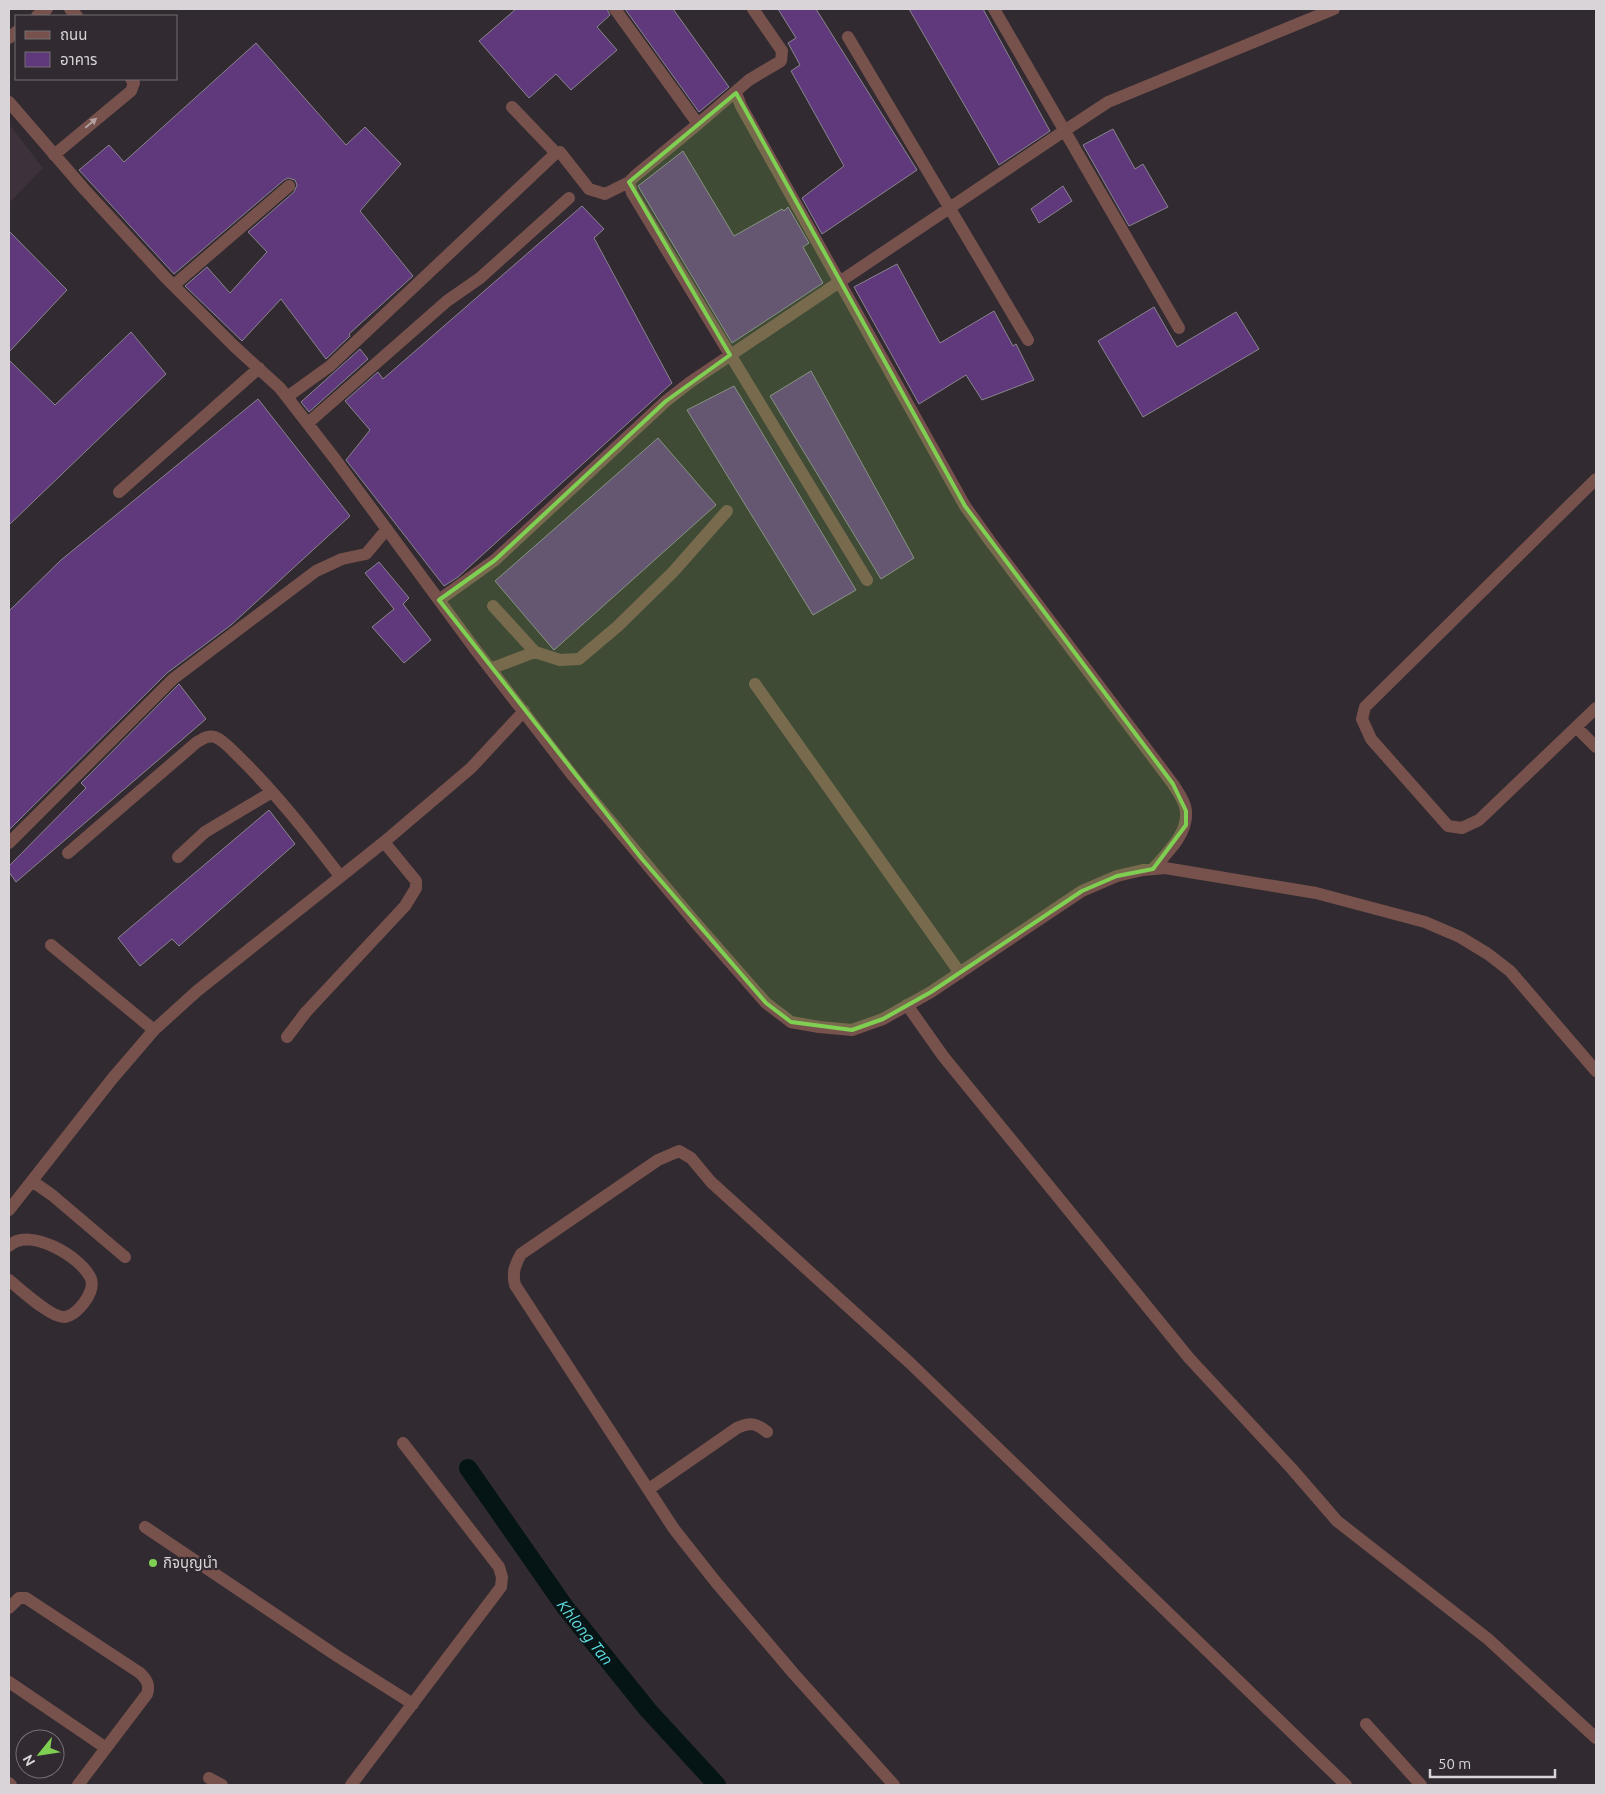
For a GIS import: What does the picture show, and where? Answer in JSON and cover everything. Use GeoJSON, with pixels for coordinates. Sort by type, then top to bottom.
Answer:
{"type":"FeatureCollection","features":[{"type":"Feature","properties":{"kind":"street"},"geometry":{"type":"LineString","coordinates":[[614,9],[698,124]]}},
{"type":"Feature","properties":{"kind":"street"},"geometry":{"type":"LineString","coordinates":[[512,107],[556,153],[560,152],[589,189],[605,194],[629,182],[749,80],[781,61],[782,51],[753,9]]}},
{"type":"Feature","properties":{"kind":"street"},"geometry":{"type":"LineString","coordinates":[[994,9],[1179,328]]}},
{"type":"Feature","properties":{"kind":"street"},"geometry":{"type":"LineString","coordinates":[[439,600],[495,560],[666,401],[689,383],[1064,131],[1108,102],[1334,9]]}},
{"type":"Feature","properties":{"kind":"street"},"geometry":{"type":"LineString","coordinates":[[848,37],[1028,340]]}},
{"type":"Feature","properties":{"kind":"street"},"geometry":{"type":"LineString","coordinates":[[54,155],[131,91],[134,83],[132,80]]}},
{"type":"Feature","properties":{"kind":"street"},"geometry":{"type":"LineString","coordinates":[[736,93],[741,106],[965,506],[1174,784],[1186,810],[1186,825],[1153,869]]}},
{"type":"Feature","properties":{"kind":"street"},"geometry":{"type":"LineString","coordinates":[[9,102],[84,190],[234,346],[287,396],[490,669],[573,776],[766,1003],[791,1022],[852,1030],[883,1019],[931,992],[1082,891],[1117,876],[1165,868],[1316,893],[1424,922],[1460,937],[1488,954],[1510,971],[1596,1070]]}},
{"type":"Feature","properties":{"kind":"street"},"geometry":{"type":"LineString","coordinates":[[287,396],[330,366],[556,153]]}},
{"type":"Feature","properties":{"kind":"street"},"geometry":{"type":"LineString","coordinates":[[629,182],[632,193],[867,580]]}},
{"type":"Feature","properties":{"kind":"street"},"geometry":{"type":"LineString","coordinates":[[174,285],[289,186]]}},
{"type":"Feature","properties":{"kind":"street"},"geometry":{"type":"LineString","coordinates":[[308,423],[447,301],[480,278],[569,198]]}},
{"type":"Feature","properties":{"kind":"street"},"geometry":{"type":"LineString","coordinates":[[119,492],[259,368]]}},
{"type":"Feature","properties":{"kind":"street"},"geometry":{"type":"LineString","coordinates":[[1596,479],[1365,707],[1362,719],[1371,739],[1448,826],[1462,828],[1479,820],[1596,708]]}},
{"type":"Feature","properties":{"kind":"street"},"geometry":{"type":"LineString","coordinates":[[493,606],[535,652],[560,660],[579,659],[618,626],[666,578],[726,511]]}},
{"type":"Feature","properties":{"kind":"street"},"geometry":{"type":"LineString","coordinates":[[9,843],[173,679],[316,571],[342,559],[366,554],[387,529]]}},
{"type":"Feature","properties":{"kind":"street"},"geometry":{"type":"LineString","coordinates":[[490,669],[535,652]]}},
{"type":"Feature","properties":{"kind":"street"},"geometry":{"type":"LineString","coordinates":[[754,684],[960,973]]}},
{"type":"Feature","properties":{"kind":"street"},"geometry":{"type":"LineString","coordinates":[[9,1210],[112,1079],[152,1032],[197,991],[384,842],[472,768],[524,712]]}},
{"type":"Feature","properties":{"kind":"street"},"geometry":{"type":"LineString","coordinates":[[1576,728],[1596,748]]}},
{"type":"Feature","properties":{"kind":"street"},"geometry":{"type":"LineString","coordinates":[[68,853],[197,742],[206,737],[216,738],[226,744],[257,774],[301,824],[340,876]]}},
{"type":"Feature","properties":{"kind":"street"},"geometry":{"type":"LineString","coordinates":[[178,857],[205,832],[272,792]]}},
{"type":"Feature","properties":{"kind":"street"},"geometry":{"type":"LineString","coordinates":[[287,1037],[306,1012],[405,906],[416,888],[416,881],[384,842]]}},
{"type":"Feature","properties":{"kind":"street"},"geometry":{"type":"LineString","coordinates":[[51,945],[152,1032]]}},
{"type":"Feature","properties":{"kind":"street"},"geometry":{"type":"LineString","coordinates":[[907,1005],[943,1056],[1189,1358],[1292,1469],[1337,1521],[1488,1639],[1596,1738]]}},
{"type":"Feature","properties":{"kind":"street"},"geometry":{"type":"LineString","coordinates":[[894,1785],[715,1581],[674,1529],[515,1285],[514,1266],[521,1254],[658,1160],[679,1151],[691,1158],[711,1182],[910,1363],[1346,1785]]}},
{"type":"Feature","properties":{"kind":"street"},"geometry":{"type":"LineString","coordinates":[[32,1181],[52,1195],[125,1257]]}},
{"type":"Feature","properties":{"kind":"street"},"geometry":{"type":"LineString","coordinates":[[9,1246],[20,1239],[34,1239],[48,1244],[85,1269],[92,1282],[90,1294],[84,1303],[75,1312],[66,1317],[56,1316],[9,1280]]}},
{"type":"Feature","properties":{"kind":"street"},"geometry":{"type":"LineString","coordinates":[[649,1489],[737,1428],[748,1423],[757,1424],[767,1432]]}},
{"type":"Feature","properties":{"kind":"street"},"geometry":{"type":"LineString","coordinates":[[351,1785],[501,1587],[502,1577],[499,1567],[403,1443]]}},
{"type":"Feature","properties":{"kind":"street"},"geometry":{"type":"LineString","coordinates":[[145,1527],[337,1656],[413,1704]]}},
{"type":"Feature","properties":{"kind":"street"},"geometry":{"type":"LineString","coordinates":[[9,1608],[19,1598],[26,1598],[140,1673],[149,1687],[148,1694],[78,1785]]}},
{"type":"Feature","properties":{"kind":"street"},"geometry":{"type":"LineString","coordinates":[[9,1682],[106,1748]]}},
{"type":"Feature","properties":{"kind":"street"},"geometry":{"type":"LineString","coordinates":[[1366,1724],[1421,1785]]}},
{"type":"Feature","properties":{"kind":"street"},"geometry":{"type":"LineString","coordinates":[[209,1778],[222,1785]]}},
{"type":"Feature","properties":{"kind":"highlighted area"},"geometry":{"type":"Polygon","coordinates":[[[736,93],[965,506],[1173,784],[1186,811],[1186,825],[1153,869],[1117,876],[1082,891],[931,992],[883,1019],[852,1030],[791,1022],[766,1003],[642,859],[439,600],[495,560],[666,401],[730,355],[629,182],[736,93]]]}},
{"type":"Feature","properties":{"kind":"shaded area"},"geometry":{"type":"Polygon","coordinates":[[[9,124],[43,168],[9,203],[9,124]]]}},
{"type":"Feature","properties":{"kind":"building"},"geometry":{"type":"Polygon","coordinates":[[[516,9],[607,9],[610,15],[597,27],[617,50],[571,90],[556,74],[529,98],[479,41],[516,9]]]}},
{"type":"Feature","properties":{"kind":"building"},"geometry":{"type":"Polygon","coordinates":[[[625,9],[673,9],[729,87],[699,112],[625,9]]]}},
{"type":"Feature","properties":{"kind":"building"},"geometry":{"type":"Polygon","coordinates":[[[778,9],[816,9],[917,170],[822,234],[802,198],[844,166],[791,71],[800,65],[788,43],[796,38],[778,9]]]}},
{"type":"Feature","properties":{"kind":"building"},"geometry":{"type":"Polygon","coordinates":[[[909,9],[983,9],[1050,131],[999,165],[909,9]]]}},
{"type":"Feature","properties":{"kind":"building"},"geometry":{"type":"Polygon","coordinates":[[[256,43],[346,145],[365,127],[401,164],[360,211],[413,276],[349,334],[350,336],[326,359],[281,299],[242,341],[185,286],[207,267],[230,293],[267,252],[248,232],[294,192],[297,185],[295,180],[288,178],[284,180],[174,274],[79,170],[109,145],[124,162],[256,43]]]}},
{"type":"Feature","properties":{"kind":"building"},"geometry":{"type":"Polygon","coordinates":[[[1113,129],[1135,169],[1143,164],[1168,207],[1129,226],[1083,145],[1113,129]]]}},
{"type":"Feature","properties":{"kind":"building"},"geometry":{"type":"Polygon","coordinates":[[[683,151],[734,236],[782,209],[784,211],[788,207],[809,243],[803,247],[823,283],[732,343],[638,186],[683,151]]]}},
{"type":"Feature","properties":{"kind":"building"},"geometry":{"type":"Polygon","coordinates":[[[1063,186],[1072,201],[1039,223],[1031,209],[1063,186]]]}},
{"type":"Feature","properties":{"kind":"building"},"geometry":{"type":"Polygon","coordinates":[[[582,206],[604,229],[594,238],[672,383],[458,577],[444,586],[346,460],[370,430],[345,401],[378,372],[383,379],[582,206]]]}},
{"type":"Feature","properties":{"kind":"building"},"geometry":{"type":"Polygon","coordinates":[[[9,231],[67,290],[9,352],[9,231]]]}},
{"type":"Feature","properties":{"kind":"building"},"geometry":{"type":"Polygon","coordinates":[[[897,264],[940,343],[994,311],[1013,346],[1016,344],[1034,380],[982,400],[966,375],[919,404],[854,287],[897,264]]]}},
{"type":"Feature","properties":{"kind":"building"},"geometry":{"type":"Polygon","coordinates":[[[1154,307],[1177,347],[1236,312],[1259,349],[1143,417],[1098,341],[1154,307]]]}},
{"type":"Feature","properties":{"kind":"building"},"geometry":{"type":"Polygon","coordinates":[[[131,332],[166,374],[9,525],[9,360],[55,405],[131,332]]]}},
{"type":"Feature","properties":{"kind":"building"},"geometry":{"type":"Polygon","coordinates":[[[360,349],[368,359],[309,412],[301,402],[360,349]]]}},
{"type":"Feature","properties":{"kind":"building"},"geometry":{"type":"Polygon","coordinates":[[[811,371],[914,558],[881,579],[770,396],[811,371]]]}},
{"type":"Feature","properties":{"kind":"building"},"geometry":{"type":"Polygon","coordinates":[[[734,386],[856,590],[813,615],[687,410],[734,386]]]}},
{"type":"Feature","properties":{"kind":"building"},"geometry":{"type":"Polygon","coordinates":[[[258,399],[350,516],[231,625],[167,673],[9,830],[9,611],[61,560],[258,399]]]}},
{"type":"Feature","properties":{"kind":"building"},"geometry":{"type":"Polygon","coordinates":[[[658,438],[716,505],[554,650],[495,581],[658,438]]]}},
{"type":"Feature","properties":{"kind":"building"},"geometry":{"type":"Polygon","coordinates":[[[379,562],[409,598],[403,604],[431,640],[404,663],[372,627],[394,609],[365,573],[379,562]]]}},
{"type":"Feature","properties":{"kind":"building"},"geometry":{"type":"Polygon","coordinates":[[[179,684],[206,719],[16,882],[9,872],[9,866],[86,788],[81,783],[179,684]]]}},
{"type":"Feature","properties":{"kind":"building"},"geometry":{"type":"Polygon","coordinates":[[[269,810],[295,844],[179,946],[172,939],[140,966],[118,938],[269,810]]]}},
{"type":"Feature","properties":{"kind":"waterway","name":"Khlong Tan"},"geometry":{"type":"LineString","coordinates":[[468,1468],[565,1607],[648,1710],[717,1785]]}},
{"type":"Feature","properties":{"kind":"place","name":"กิจบุญนำ"},"geometry":{"type":"Point","coordinates":[153,1563]}}]}
